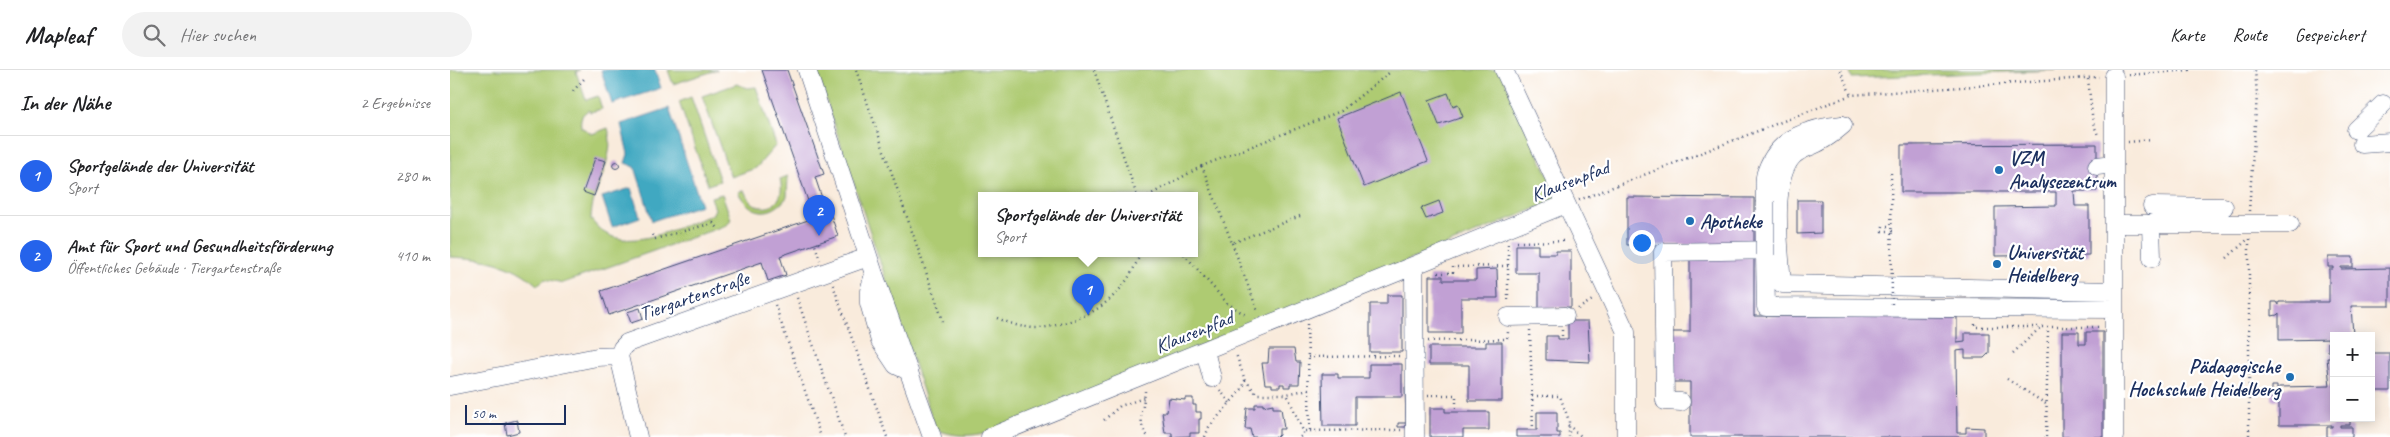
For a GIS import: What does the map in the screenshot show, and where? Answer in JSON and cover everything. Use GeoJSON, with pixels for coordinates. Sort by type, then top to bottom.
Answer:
{"type":"FeatureCollection","features":[{"type":"Feature","properties":{"kind":"street"},"geometry":{"type":"LineString","coordinates":[[807,70],[868,257],[909,371],[930,437]]}},
{"type":"Feature","properties":{"kind":"street"},"geometry":{"type":"LineString","coordinates":[[1504,70],[1626,332],[1626,437]]}},
{"type":"Feature","properties":{"kind":"street"},"geometry":{"type":"LineString","coordinates":[[2114,76],[2114,143],[2105,165],[2108,199],[2114,224],[2114,437]]}},
{"type":"Feature","properties":{"kind":"street"},"geometry":{"type":"LineString","coordinates":[[2383,104],[2359,137],[2390,142]]}},
{"type":"Feature","properties":{"kind":"street"},"geometry":{"type":"LineString","coordinates":[[2114,291],[1782,284],[1772,252],[1765,201],[1766,171],[1784,144],[1798,135],[1818,127],[1843,125],[1820,142],[1807,146],[1787,162],[1782,174],[1772,252],[1766,307],[2114,309]]}},
{"type":"Feature","properties":{"kind":"street","name":"Klausenpfad"},"geometry":{"type":"LineString","coordinates":[[990,437],[1230,340],[1413,270],[1566,204]]}},
{"type":"Feature","properties":{"kind":"street"},"geometry":{"type":"LineString","coordinates":[[2152,206],[2224,207]]}},
{"type":"Feature","properties":{"kind":"street"},"geometry":{"type":"LineString","coordinates":[[2114,224],[2248,232],[2290,224]]}},
{"type":"Feature","properties":{"kind":"street"},"geometry":{"type":"LineString","coordinates":[[2151,225],[2152,258]]}},
{"type":"Feature","properties":{"kind":"street"},"geometry":{"type":"LineString","coordinates":[[1681,402],[1665,401],[1663,252],[1772,252]]}},
{"type":"Feature","properties":{"kind":"street","name":"Tiergartenstraße"},"geometry":{"type":"LineString","coordinates":[[620,352],[639,338],[868,257]]}},
{"type":"Feature","properties":{"kind":"street"},"geometry":{"type":"LineString","coordinates":[[1413,270],[1415,433]]}},
{"type":"Feature","properties":{"kind":"street"},"geometry":{"type":"LineString","coordinates":[[1508,317],[1563,322]]}},
{"type":"Feature","properties":{"kind":"street"},"geometry":{"type":"LineString","coordinates":[[1204,351],[1212,378]]}},
{"type":"Feature","properties":{"kind":"street"},"geometry":{"type":"LineString","coordinates":[[450,386],[620,352],[638,437]]}},
{"type":"Feature","properties":{"kind":"path"},"geometry":{"type":"LineString","coordinates":[[856,70],[943,321]]}},
{"type":"Feature","properties":{"kind":"path"},"geometry":{"type":"LineString","coordinates":[[1094,70],[1136,192]]}},
{"type":"Feature","properties":{"kind":"path"},"geometry":{"type":"LineString","coordinates":[[1155,192],[1202,166],[1341,111],[1389,73],[1389,70]]}},
{"type":"Feature","properties":{"kind":"path"},"geometry":{"type":"LineString","coordinates":[[1840,70],[1851,95]]}},
{"type":"Feature","properties":{"kind":"path","name":"Klausenpfad"},"geometry":{"type":"LineString","coordinates":[[1566,204],[1851,95],[2190,70]]}},
{"type":"Feature","properties":{"kind":"path"},"geometry":{"type":"LineString","coordinates":[[2249,437],[2248,232],[2250,177],[2258,95],[2255,70]]}},
{"type":"Feature","properties":{"kind":"path"},"geometry":{"type":"LineString","coordinates":[[573,91],[584,79]]}},
{"type":"Feature","properties":{"kind":"path"},"geometry":{"type":"LineString","coordinates":[[2114,143],[2152,140]]}},
{"type":"Feature","properties":{"kind":"path"},"geometry":{"type":"LineString","coordinates":[[1202,166],[1263,327]]}},
{"type":"Feature","properties":{"kind":"path"},"geometry":{"type":"LineString","coordinates":[[1891,173],[1893,231],[1892,308]]}},
{"type":"Feature","properties":{"kind":"path"},"geometry":{"type":"LineString","coordinates":[[1232,243],[1300,216]]}},
{"type":"Feature","properties":{"kind":"path"},"geometry":{"type":"LineString","coordinates":[[652,235],[655,238],[713,223],[718,228]]}},
{"type":"Feature","properties":{"kind":"path"},"geometry":{"type":"LineString","coordinates":[[1888,226],[1882,226],[1882,231],[1893,231]]}},
{"type":"Feature","properties":{"kind":"path"},"geometry":{"type":"LineString","coordinates":[[2227,258],[2248,232]]}},
{"type":"Feature","properties":{"kind":"path"},"geometry":{"type":"LineString","coordinates":[[1308,357],[1507,339],[1508,242],[1584,241]]}},
{"type":"Feature","properties":{"kind":"path"},"geometry":{"type":"LineString","coordinates":[[997,318],[1028,328],[1051,327],[1082,318],[1106,304],[1123,286],[1134,269],[1139,257]]}},
{"type":"Feature","properties":{"kind":"path"},"geometry":{"type":"LineString","coordinates":[[1187,257],[1227,303],[1263,327]]}},
{"type":"Feature","properties":{"kind":"path"},"geometry":{"type":"LineString","coordinates":[[1413,270],[1453,273],[1453,267],[1508,266]]}},
{"type":"Feature","properties":{"kind":"path"},"geometry":{"type":"LineString","coordinates":[[828,272],[887,437]]}},
{"type":"Feature","properties":{"kind":"path"},"geometry":{"type":"LineString","coordinates":[[793,285],[845,437]]}},
{"type":"Feature","properties":{"kind":"path"},"geometry":{"type":"LineString","coordinates":[[771,292],[821,437]]}},
{"type":"Feature","properties":{"kind":"path"},"geometry":{"type":"LineString","coordinates":[[1974,307],[1975,327],[2100,327]]}},
{"type":"Feature","properties":{"kind":"path"},"geometry":{"type":"LineString","coordinates":[[1306,310],[1310,431]]}},
{"type":"Feature","properties":{"kind":"path"},"geometry":{"type":"LineString","coordinates":[[1562,339],[1563,322]]}},
{"type":"Feature","properties":{"kind":"path"},"geometry":{"type":"LineString","coordinates":[[2013,353],[2041,327]]}},
{"type":"Feature","properties":{"kind":"path"},"geometry":{"type":"LineString","coordinates":[[2046,437],[2048,328]]}},
{"type":"Feature","properties":{"kind":"path"},"geometry":{"type":"LineString","coordinates":[[1533,329],[1530,329],[1533,430]]}},
{"type":"Feature","properties":{"kind":"path"},"geometry":{"type":"LineString","coordinates":[[1230,340],[1245,380],[1257,394],[1287,394],[1309,389]]}},
{"type":"Feature","properties":{"kind":"path"},"geometry":{"type":"LineString","coordinates":[[1146,375],[1142,423],[1143,430],[1149,437]]}},
{"type":"Feature","properties":{"kind":"path"},"geometry":{"type":"LineString","coordinates":[[2008,379],[2046,404]]}},
{"type":"Feature","properties":{"kind":"path"},"geometry":{"type":"LineString","coordinates":[[1206,437],[1209,427],[1243,388],[1245,380]]}},
{"type":"Feature","properties":{"kind":"path"},"geometry":{"type":"LineString","coordinates":[[1287,394],[1303,431],[1302,436]]}},
{"type":"Feature","properties":{"kind":"path"},"geometry":{"type":"LineString","coordinates":[[1414,395],[1456,395],[1456,412]]}},
{"type":"Feature","properties":{"kind":"path"},"geometry":{"type":"LineString","coordinates":[[1532,396],[1560,396],[1569,421],[1568,437]]}},
{"type":"Feature","properties":{"kind":"path"},"geometry":{"type":"LineString","coordinates":[[1104,420],[1120,406],[1144,398]]}},
{"type":"Feature","properties":{"kind":"path"},"geometry":{"type":"LineString","coordinates":[[1568,425],[1582,437]]}},
{"type":"Feature","properties":{"kind":"path"},"geometry":{"type":"LineString","coordinates":[[1303,431],[1415,433]]}},
{"type":"Feature","properties":{"kind":"green space"},"geometry":{"type":"Polygon","coordinates":[[[450,70],[580,70],[576,72],[586,100],[598,96],[602,109],[590,112],[589,110],[584,113],[581,119],[581,127],[592,134],[608,128],[610,140],[607,163],[595,196],[591,219],[602,231],[616,238],[632,239],[665,233],[712,215],[715,209],[711,197],[722,194],[731,219],[727,225],[563,283],[545,279],[537,285],[507,266],[486,260],[450,257],[450,70]]]}},
{"type":"Feature","properties":{"kind":"green space"},"geometry":{"type":"Polygon","coordinates":[[[668,70],[717,70],[673,84],[668,70]]]}},
{"type":"Feature","properties":{"kind":"green space"},"geometry":{"type":"Polygon","coordinates":[[[816,70],[1500,70],[1559,199],[992,431],[964,435],[936,430],[816,70]]]}},
{"type":"Feature","properties":{"kind":"green space"},"geometry":{"type":"Polygon","coordinates":[[[1849,70],[2056,70],[1852,78],[1849,70]]]}},
{"type":"Feature","properties":{"kind":"green space"},"geometry":{"type":"Polygon","coordinates":[[[737,84],[747,88],[756,87],[776,145],[756,168],[731,177],[702,96],[737,84]]]}},
{"type":"Feature","properties":{"kind":"green space"},"geometry":{"type":"Polygon","coordinates":[[[691,97],[720,181],[708,185],[679,102],[691,97]]]}},
{"type":"Feature","properties":{"kind":"green space"},"geometry":{"type":"Polygon","coordinates":[[[788,176],[787,197],[781,204],[768,211],[761,211],[748,205],[738,192],[744,190],[755,205],[769,207],[779,197],[781,189],[780,179],[788,176]]]}},
{"type":"Feature","properties":{"kind":"water"},"geometry":{"type":"Polygon","coordinates":[[[601,70],[655,70],[661,88],[612,104],[601,70]]]}},
{"type":"Feature","properties":{"kind":"water"},"geometry":{"type":"Polygon","coordinates":[[[669,108],[701,205],[652,221],[635,167],[625,163],[628,154],[621,124],[669,108]]]}},
{"type":"Feature","properties":{"kind":"water"},"geometry":{"type":"Polygon","coordinates":[[[631,188],[640,217],[612,227],[602,197],[631,188]]]}},
{"type":"Feature","properties":{"kind":"building"},"geometry":{"type":"Polygon","coordinates":[[[762,70],[787,70],[824,174],[815,177],[827,213],[830,212],[838,236],[780,256],[786,275],[768,281],[762,262],[609,315],[601,291],[814,218],[762,70]]]}},
{"type":"Feature","properties":{"kind":"building"},"geometry":{"type":"Polygon","coordinates":[[[1401,92],[1428,161],[1364,187],[1337,118],[1401,92]]]}},
{"type":"Feature","properties":{"kind":"building"},"geometry":{"type":"Polygon","coordinates":[[[1448,93],[1453,106],[1458,104],[1463,117],[1439,125],[1429,100],[1448,93]]]}},
{"type":"Feature","properties":{"kind":"building","name":"VZM Analysezentrum"},"geometry":{"type":"Polygon","coordinates":[[[2097,144],[2097,191],[2074,191],[2075,206],[2089,206],[2089,255],[1995,256],[1995,207],[2056,206],[2056,192],[1901,192],[1901,145],[2097,144]]]}},
{"type":"Feature","properties":{"kind":"building"},"geometry":{"type":"Polygon","coordinates":[[[595,158],[606,161],[594,196],[583,192],[595,158]]]}},
{"type":"Feature","properties":{"kind":"building"},"geometry":{"type":"Polygon","coordinates":[[[616,161],[620,165],[616,169],[612,165],[616,161]]]}},
{"type":"Feature","properties":{"kind":"building","name":"Apotheke"},"geometry":{"type":"Polygon","coordinates":[[[1627,197],[1754,198],[1754,245],[1627,245],[1627,197]]]}},
{"type":"Feature","properties":{"kind":"building"},"geometry":{"type":"Polygon","coordinates":[[[1797,200],[1821,200],[1821,233],[1797,234],[1797,200]]]}},
{"type":"Feature","properties":{"kind":"building"},"geometry":{"type":"Polygon","coordinates":[[[1439,201],[1443,213],[1426,219],[1421,208],[1439,201]]]}},
{"type":"Feature","properties":{"kind":"building"},"geometry":{"type":"Polygon","coordinates":[[[1516,245],[1538,245],[1538,254],[1556,254],[1556,251],[1571,251],[1571,307],[1539,308],[1539,273],[1516,273],[1516,245]]]}},
{"type":"Feature","properties":{"kind":"building"},"geometry":{"type":"Polygon","coordinates":[[[1754,257],[1754,316],[1957,317],[1957,342],[1965,341],[1965,333],[1989,333],[1989,353],[1984,358],[1965,358],[1965,350],[1956,351],[1957,433],[1966,433],[1966,427],[1984,428],[1984,437],[1690,437],[1690,382],[1670,382],[1670,332],[1690,332],[1690,258],[1754,257]]]}},
{"type":"Feature","properties":{"kind":"building"},"geometry":{"type":"Polygon","coordinates":[[[2328,257],[2353,257],[2353,267],[2341,267],[2341,269],[2390,268],[2390,306],[2351,306],[2353,332],[2330,332],[2330,339],[2279,340],[2279,313],[2272,316],[2272,302],[2277,302],[2279,305],[2279,302],[2329,302],[2329,269],[2333,269],[2333,267],[2328,267],[2328,257]]]}},
{"type":"Feature","properties":{"kind":"building"},"geometry":{"type":"Polygon","coordinates":[[[1497,269],[1498,298],[1461,298],[1461,333],[1429,333],[1429,276],[1443,276],[1443,280],[1476,280],[1476,270],[1497,269]]]}},
{"type":"Feature","properties":{"kind":"building"},"geometry":{"type":"Polygon","coordinates":[[[1387,295],[1402,295],[1402,352],[1370,352],[1370,304],[1387,304],[1387,295]]]}},
{"type":"Feature","properties":{"kind":"building"},"geometry":{"type":"Polygon","coordinates":[[[640,308],[643,319],[631,323],[627,312],[640,308]]]}},
{"type":"Feature","properties":{"kind":"building"},"geometry":{"type":"Polygon","coordinates":[[[1568,321],[1588,321],[1590,362],[1546,360],[1546,336],[1558,336],[1558,339],[1568,339],[1568,321]]]}},
{"type":"Feature","properties":{"kind":"building"},"geometry":{"type":"Polygon","coordinates":[[[2062,332],[2079,332],[2079,344],[2086,344],[2086,332],[2103,332],[2103,437],[2062,437],[2062,332]]]}},
{"type":"Feature","properties":{"kind":"building"},"geometry":{"type":"Polygon","coordinates":[[[1486,342],[1502,342],[1502,401],[1469,401],[1469,365],[1429,365],[1429,347],[1486,347],[1486,342]]]}},
{"type":"Feature","properties":{"kind":"building"},"geometry":{"type":"Polygon","coordinates":[[[2328,342],[2330,342],[2330,351],[2328,351],[2328,342]]]}},
{"type":"Feature","properties":{"kind":"building"},"geometry":{"type":"Polygon","coordinates":[[[1269,349],[1294,349],[1296,362],[1300,362],[1299,384],[1290,384],[1290,387],[1284,387],[1284,384],[1280,384],[1280,387],[1272,387],[1272,384],[1265,384],[1262,363],[1268,363],[1269,349]]]}},
{"type":"Feature","properties":{"kind":"building"},"geometry":{"type":"Polygon","coordinates":[[[2375,353],[2390,353],[2390,391],[2375,391],[2375,353]]]}},
{"type":"Feature","properties":{"kind":"building"},"geometry":{"type":"Polygon","coordinates":[[[2327,358],[2330,358],[2330,386],[2327,358]]]}},
{"type":"Feature","properties":{"kind":"building"},"geometry":{"type":"Polygon","coordinates":[[[1369,364],[1402,364],[1402,397],[1355,397],[1355,426],[1323,426],[1322,374],[1338,374],[1338,378],[1369,378],[1369,364]]]}},
{"type":"Feature","properties":{"kind":"building"},"geometry":{"type":"Polygon","coordinates":[[[2272,386],[2277,386],[2277,390],[2279,387],[2330,386],[2330,422],[2350,422],[2350,425],[2340,425],[2340,427],[2352,427],[2352,437],[2327,437],[2327,427],[2332,427],[2332,425],[2279,425],[2279,398],[2272,400],[2272,386]]]}},
{"type":"Feature","properties":{"kind":"building"},"geometry":{"type":"Polygon","coordinates":[[[1405,387],[1409,387],[1409,423],[1406,423],[1405,387]]]}},
{"type":"Feature","properties":{"kind":"building"},"geometry":{"type":"Polygon","coordinates":[[[1169,398],[1185,400],[1185,398],[1193,398],[1196,412],[1201,412],[1199,433],[1190,433],[1190,436],[1172,437],[1172,433],[1165,433],[1162,412],[1167,412],[1169,398]]]}},
{"type":"Feature","properties":{"kind":"building"},"geometry":{"type":"Polygon","coordinates":[[[1255,404],[1263,404],[1263,406],[1273,404],[1273,408],[1281,408],[1284,429],[1279,429],[1277,437],[1252,437],[1250,429],[1245,429],[1247,408],[1255,408],[1255,404]]]}},
{"type":"Feature","properties":{"kind":"building"},"geometry":{"type":"Polygon","coordinates":[[[1430,408],[1445,408],[1445,412],[1489,412],[1489,430],[1463,430],[1463,437],[1430,437],[1430,408]]]}},
{"type":"Feature","properties":{"kind":"building"},"geometry":{"type":"Polygon","coordinates":[[[1537,412],[1557,412],[1557,433],[1560,433],[1560,437],[1516,437],[1516,430],[1537,430],[1537,412]]]}},
{"type":"Feature","properties":{"kind":"building"},"geometry":{"type":"Polygon","coordinates":[[[517,420],[519,432],[507,435],[505,423],[517,420]]]}},
{"type":"Feature","properties":{"kind":"building"},"geometry":{"type":"Polygon","coordinates":[[[1398,423],[1406,423],[1406,427],[1398,427],[1398,423]]]}},
{"type":"Feature","properties":{"kind":"place","name":"VZM Analysezentrum"},"geometry":{"type":"Point","coordinates":[1999,170]}},
{"type":"Feature","properties":{"kind":"place","name":"Apotheke"},"geometry":{"type":"Point","coordinates":[1690,221]}},
{"type":"Feature","properties":{"kind":"place","name":"Amt für Sport und Gesundheitsförderung"},"geometry":{"type":"Point","coordinates":[819,236]}},
{"type":"Feature","properties":{"kind":"place","name":"Universität Heidelberg"},"geometry":{"type":"Point","coordinates":[1997,264]}},
{"type":"Feature","properties":{"kind":"place","name":"Sportgelände der Universität"},"geometry":{"type":"Point","coordinates":[1088,315]}},
{"type":"Feature","properties":{"kind":"place","name":"Pädagogische Hochschule Heidelberg"},"geometry":{"type":"Point","coordinates":[2290,377]}}]}
